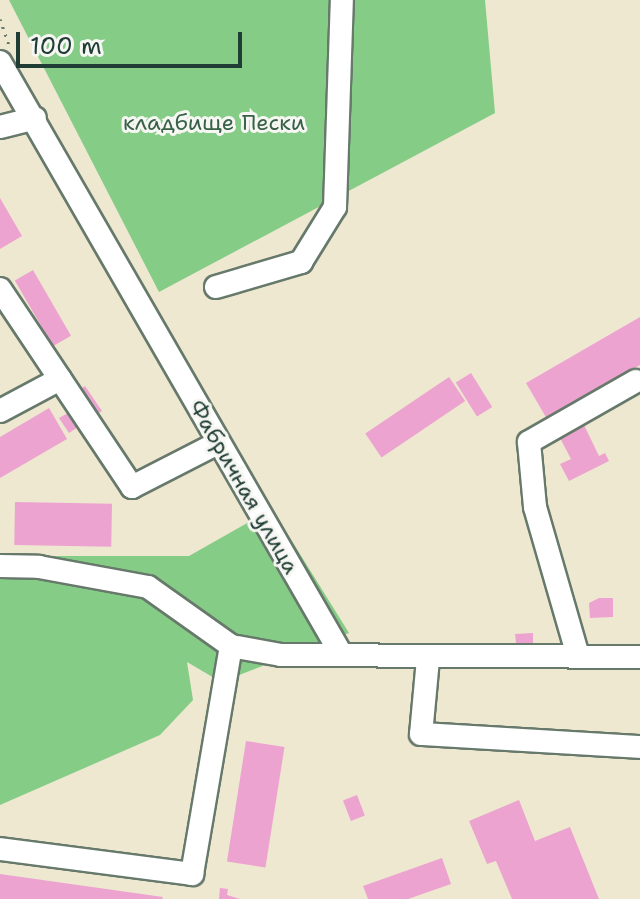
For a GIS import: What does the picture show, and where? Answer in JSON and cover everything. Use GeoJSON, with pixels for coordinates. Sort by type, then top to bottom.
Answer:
{"type":"FeatureCollection","features":[{"type":"Feature","properties":{"kind":"street"},"geometry":{"type":"LineString","coordinates":[[216,287],[301,262],[335,207],[342,0]]}},
{"type":"Feature","properties":{"kind":"street","name":"Фабричная улица"},"geometry":{"type":"LineString","coordinates":[[0,62],[340,652]]}},
{"type":"Feature","properties":{"kind":"street"},"geometry":{"type":"LineString","coordinates":[[0,127],[35,118]]}},
{"type":"Feature","properties":{"kind":"street"},"geometry":{"type":"LineString","coordinates":[[0,289],[132,487],[218,443]]}},
{"type":"Feature","properties":{"kind":"street"},"geometry":{"type":"LineString","coordinates":[[0,411],[60,379]]}},
{"type":"Feature","properties":{"kind":"street"},"geometry":{"type":"LineString","coordinates":[[578,656],[535,507],[529,442],[636,381]]}},
{"type":"Feature","properties":{"kind":"street"},"geometry":{"type":"LineString","coordinates":[[0,566],[39,567],[148,587],[231,646],[281,655],[340,652],[428,659],[640,657]]}},
{"type":"Feature","properties":{"kind":"street"},"geometry":{"type":"LineString","coordinates":[[0,849],[192,874],[231,646]]}},
{"type":"Feature","properties":{"kind":"street"},"geometry":{"type":"LineString","coordinates":[[428,659],[421,734],[640,747]]}},
{"type":"Feature","properties":{"kind":"green space","name":"кладбище Пески"},"geometry":{"type":"Polygon","coordinates":[[[9,0],[485,0],[495,113],[159,292],[9,0]]]}},
{"type":"Feature","properties":{"kind":"green space"},"geometry":{"type":"Polygon","coordinates":[[[272,509],[349,633],[221,682],[187,662],[193,700],[160,735],[0,805],[0,556],[189,556],[272,509]]]}},
{"type":"Feature","properties":{"kind":"building"},"geometry":{"type":"Polygon","coordinates":[[[0,198],[22,236],[0,249],[0,198]]]}},
{"type":"Feature","properties":{"kind":"building"},"geometry":{"type":"Polygon","coordinates":[[[33,270],[71,336],[53,346],[15,280],[33,270]]]}},
{"type":"Feature","properties":{"kind":"building"},"geometry":{"type":"Polygon","coordinates":[[[640,317],[640,365],[547,419],[526,383],[640,317]]]}},
{"type":"Feature","properties":{"kind":"building"},"geometry":{"type":"Polygon","coordinates":[[[471,373],[492,407],[477,416],[456,383],[471,373]]]}},
{"type":"Feature","properties":{"kind":"building"},"geometry":{"type":"Polygon","coordinates":[[[449,377],[465,401],[381,458],[365,433],[449,377]]]}},
{"type":"Feature","properties":{"kind":"building"},"geometry":{"type":"Polygon","coordinates":[[[85,386],[102,411],[69,433],[59,418],[68,413],[61,402],[85,386]]]}},
{"type":"Feature","properties":{"kind":"building"},"geometry":{"type":"Polygon","coordinates":[[[49,408],[67,439],[0,478],[0,437],[49,408]]]}},
{"type":"Feature","properties":{"kind":"building"},"geometry":{"type":"Polygon","coordinates":[[[584,425],[599,456],[605,453],[609,461],[569,481],[560,464],[571,459],[560,438],[584,425]]]}},
{"type":"Feature","properties":{"kind":"building"},"geometry":{"type":"Polygon","coordinates":[[[15,502],[112,504],[111,547],[14,545],[15,502]]]}},
{"type":"Feature","properties":{"kind":"building"},"geometry":{"type":"Polygon","coordinates":[[[599,598],[613,598],[613,617],[590,618],[589,603],[599,598]]]}},
{"type":"Feature","properties":{"kind":"building"},"geometry":{"type":"Polygon","coordinates":[[[533,633],[533,643],[516,643],[515,634],[533,633]]]}},
{"type":"Feature","properties":{"kind":"building"},"geometry":{"type":"Polygon","coordinates":[[[246,741],[285,747],[265,868],[227,861],[246,741]]]}},
{"type":"Feature","properties":{"kind":"building"},"geometry":{"type":"Polygon","coordinates":[[[357,795],[365,816],[351,821],[343,800],[357,795]]]}},
{"type":"Feature","properties":{"kind":"building"},"geometry":{"type":"Polygon","coordinates":[[[519,800],[535,841],[570,827],[599,899],[512,899],[496,861],[487,864],[469,821],[519,800]]]}},
{"type":"Feature","properties":{"kind":"building"},"geometry":{"type":"Polygon","coordinates":[[[442,858],[451,884],[408,899],[368,899],[363,886],[442,858]]]}},
{"type":"Feature","properties":{"kind":"building"},"geometry":{"type":"Polygon","coordinates":[[[0,874],[163,897],[0,899],[0,874]]]}},
{"type":"Feature","properties":{"kind":"building"},"geometry":{"type":"Polygon","coordinates":[[[220,888],[228,889],[227,895],[240,899],[219,899],[220,888]]]}}]}
